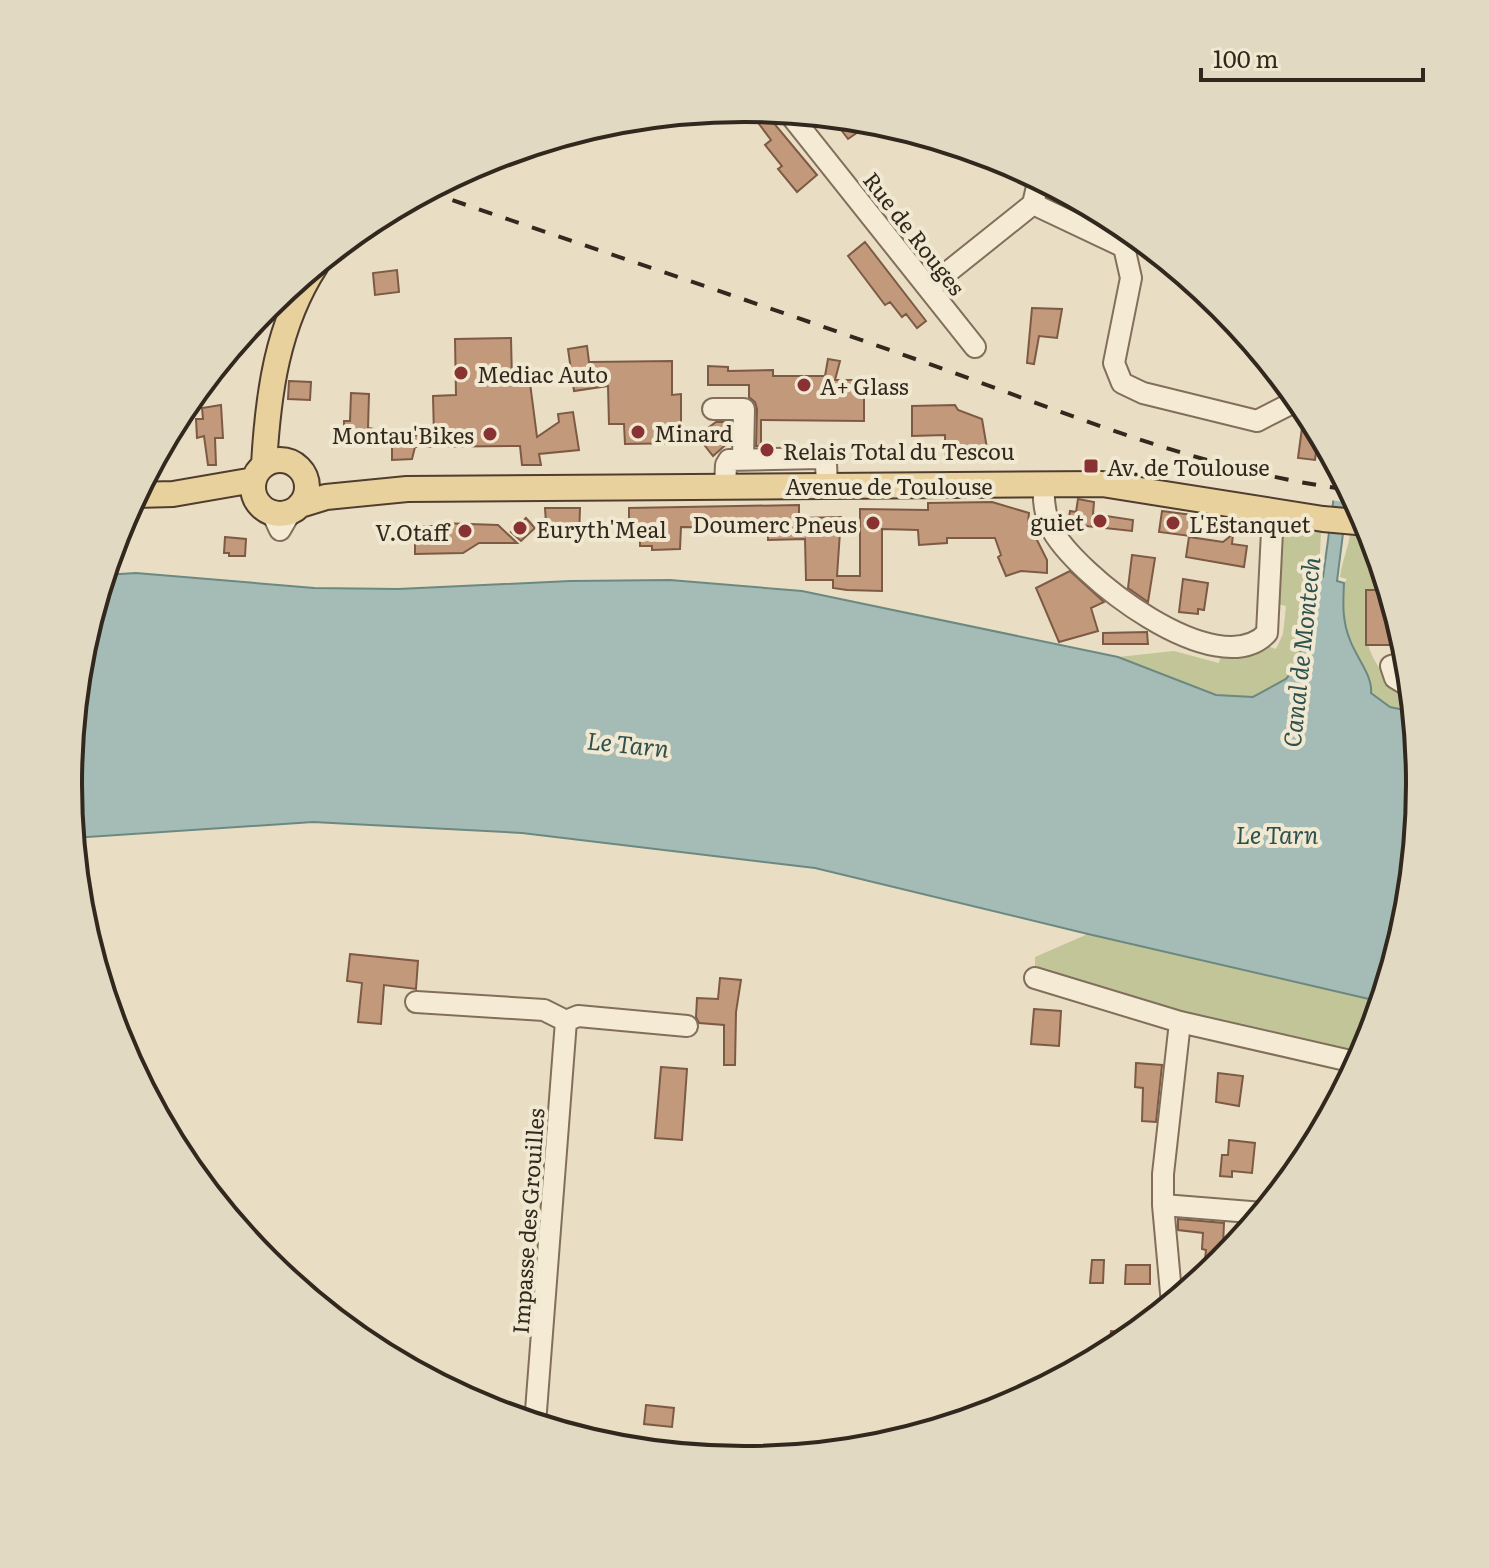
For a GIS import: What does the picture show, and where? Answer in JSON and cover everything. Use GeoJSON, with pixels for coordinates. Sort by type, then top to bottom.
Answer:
{"type":"FeatureCollection","features":[{"type":"Feature","properties":{"kind":"main road"},"geometry":{"type":"LineString","coordinates":[[271,394],[280,437],[306,491],[281,509],[253,489],[259,472],[271,394],[283,330],[299,295]]}},
{"type":"Feature","properties":{"kind":"main road"},"geometry":{"type":"LineString","coordinates":[[259,472],[278,460],[298,469]]}},
{"type":"Feature","properties":{"kind":"main road","name":"Avenue de Toulouse"},"geometry":{"type":"LineString","coordinates":[[298,469],[326,482],[407,489]]}},
{"type":"Feature","properties":{"kind":"main road","name":"Avenue de Toulouse"},"geometry":{"type":"LineString","coordinates":[[173,494],[259,472]]}},
{"type":"Feature","properties":{"kind":"main road","name":"Avenue de Toulouse"},"geometry":{"type":"LineString","coordinates":[[148,495],[173,494],[281,509],[326,497],[407,489],[1102,484],[1353,521]]}},
{"type":"Feature","properties":{"kind":"street","name":"Rue de Rouges"},"geometry":{"type":"LineString","coordinates":[[797,124],[975,347]]}},
{"type":"Feature","properties":{"kind":"street"},"geometry":{"type":"LineString","coordinates":[[928,288],[1033,204],[1036,189]]}},
{"type":"Feature","properties":{"kind":"street"},"geometry":{"type":"LineString","coordinates":[[1033,204],[1124,247],[1131,278],[1114,363],[1122,383],[1143,393],[1257,421],[1288,406]]}},
{"type":"Feature","properties":{"kind":"street"},"geometry":{"type":"LineString","coordinates":[[713,409],[744,409],[743,458]]}},
{"type":"Feature","properties":{"kind":"street"},"geometry":{"type":"LineString","coordinates":[[725,486],[729,460],[743,458],[820,458],[826,464],[827,485]]}},
{"type":"Feature","properties":{"kind":"street"},"geometry":{"type":"LineString","coordinates":[[1044,484],[1043,507],[1051,527],[1067,551],[1121,600],[1179,636],[1231,647],[1258,644],[1267,633],[1273,511]]}},
{"type":"Feature","properties":{"kind":"street"},"geometry":{"type":"LineString","coordinates":[[1396,665],[1391,666],[1398,680]]}},
{"type":"Feature","properties":{"kind":"street"},"geometry":{"type":"LineString","coordinates":[[1035,978],[1180,1022],[1347,1060]]}},
{"type":"Feature","properties":{"kind":"street"},"geometry":{"type":"LineString","coordinates":[[416,1002],[544,1010],[566,1021],[578,1016],[687,1026]]}},
{"type":"Feature","properties":{"kind":"street","name":"Impasse des Grouilles"},"geometry":{"type":"LineString","coordinates":[[536,1412],[566,1021]]}},
{"type":"Feature","properties":{"kind":"street"},"geometry":{"type":"LineString","coordinates":[[1171,1291],[1163,1174],[1180,1022]]}},
{"type":"Feature","properties":{"kind":"street"},"geometry":{"type":"LineString","coordinates":[[1163,1205],[1250,1212]]}},
{"type":"Feature","properties":{"kind":"green space"},"geometry":{"type":"Polygon","coordinates":[[[1279,527],[1321,531],[1319,574],[1310,574],[1299,663],[1286,679],[1253,697],[1216,695],[1118,657],[1174,651],[1219,663],[1221,654],[1245,656],[1267,646],[1276,649],[1283,634],[1286,606],[1274,603],[1279,527]]]}},
{"type":"Feature","properties":{"kind":"green space"},"geometry":{"type":"Polygon","coordinates":[[[1350,534],[1358,534],[1378,590],[1366,591],[1367,640],[1374,659],[1390,683],[1397,676],[1402,710],[1390,707],[1371,693],[1367,673],[1347,633],[1343,605],[1347,579],[1340,577],[1350,534]]]}},
{"type":"Feature","properties":{"kind":"green space"},"geometry":{"type":"Polygon","coordinates":[[[1088,934],[1371,999],[1347,1060],[1035,978],[1035,957],[1088,934]]]}},
{"type":"Feature","properties":{"kind":"water","name":"Le Tarn"},"geometry":{"type":"Polygon","coordinates":[[[1335,485],[1346,507],[1337,581],[1344,583],[1346,626],[1364,666],[1371,693],[1390,707],[1402,710],[1406,741],[1406,827],[1401,870],[1394,913],[1371,999],[815,868],[522,833],[313,822],[84,837],[83,741],[88,698],[95,655],[116,574],[136,573],[314,588],[398,589],[670,580],[802,591],[1118,657],[1216,695],[1253,697],[1286,679],[1299,663],[1311,576],[1323,577],[1335,485]]]}},
{"type":"Feature","properties":{"kind":"pier"},"geometry":{"type":"Polygon","coordinates":[[[1333,479],[1344,502],[1330,500],[1333,479]]]}},
{"type":"Feature","properties":{"kind":"building"},"geometry":{"type":"Polygon","coordinates":[[[758,122],[773,123],[817,175],[797,192],[778,169],[782,166],[765,145],[771,140],[758,122]]]}},
{"type":"Feature","properties":{"kind":"building"},"geometry":{"type":"Polygon","coordinates":[[[840,128],[858,132],[848,139],[840,128]]]}},
{"type":"Feature","properties":{"kind":"building"},"geometry":{"type":"Polygon","coordinates":[[[865,242],[926,321],[917,328],[906,314],[902,317],[890,302],[885,305],[848,256],[865,242]]]}},
{"type":"Feature","properties":{"kind":"building"},"geometry":{"type":"Polygon","coordinates":[[[397,270],[399,292],[375,295],[373,273],[397,270]]]}},
{"type":"Feature","properties":{"kind":"building"},"geometry":{"type":"Polygon","coordinates":[[[1032,308],[1062,309],[1057,338],[1039,336],[1034,364],[1027,363],[1032,308]]]}},
{"type":"Feature","properties":{"kind":"building"},"geometry":{"type":"Polygon","coordinates":[[[511,338],[512,382],[530,383],[537,437],[559,422],[558,414],[573,412],[579,450],[539,454],[541,465],[522,465],[520,446],[415,447],[412,459],[392,460],[392,436],[434,435],[433,396],[456,395],[455,339],[511,338]]]}},
{"type":"Feature","properties":{"kind":"building"},"geometry":{"type":"Polygon","coordinates":[[[587,346],[589,362],[672,361],[672,395],[681,394],[681,443],[625,444],[624,424],[609,424],[608,386],[574,391],[568,349],[587,346]]]}},
{"type":"Feature","properties":{"kind":"building"},"geometry":{"type":"Polygon","coordinates":[[[828,359],[840,361],[835,380],[864,380],[864,421],[761,420],[761,446],[756,446],[757,409],[749,397],[749,385],[708,385],[708,366],[728,367],[728,371],[773,370],[773,376],[825,376],[828,359]]]}},
{"type":"Feature","properties":{"kind":"building"},"geometry":{"type":"Polygon","coordinates":[[[289,381],[311,382],[310,400],[288,399],[289,381]]]}},
{"type":"Feature","properties":{"kind":"building"},"geometry":{"type":"Polygon","coordinates":[[[351,393],[369,394],[368,428],[375,429],[375,442],[344,440],[344,421],[350,421],[351,393]]]}},
{"type":"Feature","properties":{"kind":"building"},"geometry":{"type":"Polygon","coordinates":[[[221,405],[223,438],[215,438],[216,465],[208,465],[204,436],[197,438],[196,419],[203,419],[202,408],[221,405]]]}},
{"type":"Feature","properties":{"kind":"building"},"geometry":{"type":"Polygon","coordinates":[[[955,405],[958,410],[982,419],[989,460],[945,461],[945,435],[912,436],[912,406],[955,405]]]}},
{"type":"Feature","properties":{"kind":"building"},"geometry":{"type":"Polygon","coordinates":[[[716,422],[731,422],[730,441],[713,456],[702,442],[710,436],[708,428],[716,422]]]}},
{"type":"Feature","properties":{"kind":"building"},"geometry":{"type":"Polygon","coordinates":[[[1302,428],[1316,450],[1315,460],[1298,458],[1302,428]]]}},
{"type":"Feature","properties":{"kind":"building"},"geometry":{"type":"Polygon","coordinates":[[[1078,499],[1094,502],[1093,514],[1133,520],[1132,531],[1068,524],[1070,511],[1076,512],[1078,499]]]}},
{"type":"Feature","properties":{"kind":"building"},"geometry":{"type":"Polygon","coordinates":[[[992,502],[1029,513],[1028,522],[1047,560],[1047,573],[1021,571],[1006,576],[998,557],[1001,555],[995,538],[947,538],[947,543],[919,545],[918,530],[882,529],[882,591],[847,590],[833,588],[833,580],[806,580],[805,539],[768,540],[768,528],[681,527],[680,549],[652,550],[652,546],[640,546],[640,532],[629,530],[629,508],[799,505],[799,518],[841,517],[837,576],[860,576],[860,509],[928,510],[928,503],[992,502]]]}},
{"type":"Feature","properties":{"kind":"building"},"geometry":{"type":"Polygon","coordinates":[[[545,508],[580,508],[579,537],[547,537],[545,508]]]}},
{"type":"Feature","properties":{"kind":"building"},"geometry":{"type":"Polygon","coordinates":[[[1162,511],[1193,515],[1190,536],[1159,532],[1162,511]]]}},
{"type":"Feature","properties":{"kind":"building"},"geometry":{"type":"Polygon","coordinates":[[[526,518],[535,528],[521,541],[511,532],[526,518]]]}},
{"type":"Feature","properties":{"kind":"building"},"geometry":{"type":"Polygon","coordinates":[[[440,523],[498,525],[517,543],[479,543],[463,553],[415,554],[415,534],[424,526],[440,526],[440,523]]]}},
{"type":"Feature","properties":{"kind":"building"},"geometry":{"type":"Polygon","coordinates":[[[1233,534],[1232,544],[1247,546],[1244,567],[1186,557],[1189,537],[1223,542],[1233,534]]]}},
{"type":"Feature","properties":{"kind":"building"},"geometry":{"type":"Polygon","coordinates":[[[225,537],[246,539],[245,556],[224,553],[225,537]]]}},
{"type":"Feature","properties":{"kind":"building"},"geometry":{"type":"Polygon","coordinates":[[[1132,555],[1155,558],[1148,602],[1128,588],[1132,555]]]}},
{"type":"Feature","properties":{"kind":"building"},"geometry":{"type":"Polygon","coordinates":[[[1070,571],[1104,602],[1091,608],[1098,631],[1059,642],[1036,588],[1070,571]]]}},
{"type":"Feature","properties":{"kind":"building"},"geometry":{"type":"Polygon","coordinates":[[[1183,579],[1208,583],[1204,610],[1198,609],[1198,614],[1179,612],[1183,579]]]}},
{"type":"Feature","properties":{"kind":"building"},"geometry":{"type":"Polygon","coordinates":[[[1366,590],[1377,590],[1391,645],[1366,645],[1366,590]]]}},
{"type":"Feature","properties":{"kind":"building"},"geometry":{"type":"Polygon","coordinates":[[[1147,632],[1148,644],[1103,644],[1103,633],[1147,632]]]}},
{"type":"Feature","properties":{"kind":"building"},"geometry":{"type":"Polygon","coordinates":[[[350,954],[418,961],[416,989],[384,985],[381,1024],[358,1022],[362,983],[347,981],[350,954]]]}},
{"type":"Feature","properties":{"kind":"building"},"geometry":{"type":"Polygon","coordinates":[[[720,978],[741,980],[736,1012],[735,1065],[724,1065],[724,1025],[699,1023],[696,1017],[697,998],[718,999],[720,978]]]}},
{"type":"Feature","properties":{"kind":"building"},"geometry":{"type":"Polygon","coordinates":[[[1034,1009],[1061,1011],[1059,1046],[1031,1044],[1034,1009]]]}},
{"type":"Feature","properties":{"kind":"building"},"geometry":{"type":"Polygon","coordinates":[[[1136,1063],[1162,1065],[1156,1122],[1142,1121],[1143,1088],[1135,1087],[1136,1063]]]}},
{"type":"Feature","properties":{"kind":"building"},"geometry":{"type":"Polygon","coordinates":[[[661,1067],[687,1069],[682,1140],[655,1138],[661,1067]]]}},
{"type":"Feature","properties":{"kind":"building"},"geometry":{"type":"Polygon","coordinates":[[[1218,1073],[1243,1076],[1239,1106],[1216,1102],[1218,1073]]]}},
{"type":"Feature","properties":{"kind":"building"},"geometry":{"type":"Polygon","coordinates":[[[1229,1140],[1255,1143],[1252,1173],[1232,1171],[1232,1177],[1220,1176],[1222,1155],[1228,1155],[1229,1140]]]}},
{"type":"Feature","properties":{"kind":"building"},"geometry":{"type":"Polygon","coordinates":[[[1178,1219],[1224,1223],[1223,1241],[1205,1260],[1203,1233],[1178,1230],[1178,1219]]]}},
{"type":"Feature","properties":{"kind":"building"},"geometry":{"type":"Polygon","coordinates":[[[1092,1260],[1104,1260],[1103,1283],[1090,1283],[1092,1260]]]}},
{"type":"Feature","properties":{"kind":"building"},"geometry":{"type":"Polygon","coordinates":[[[1126,1265],[1150,1265],[1150,1284],[1125,1284],[1126,1265]]]}},
{"type":"Feature","properties":{"kind":"building"},"geometry":{"type":"Polygon","coordinates":[[[646,1405],[674,1408],[672,1427],[644,1424],[646,1405]]]}},
{"type":"Feature","properties":{"kind":"railway"},"geometry":{"type":"LineString","coordinates":[[440,196],[857,338],[1131,437],[1240,469],[1337,488]]}},
{"type":"Feature","properties":{"kind":"place","name":"Mediac Auto"},"geometry":{"type":"Point","coordinates":[461,373]}},
{"type":"Feature","properties":{"kind":"place","name":"A+ Glass"},"geometry":{"type":"Point","coordinates":[804,385]}},
{"type":"Feature","properties":{"kind":"place","name":"Minard"},"geometry":{"type":"Point","coordinates":[638,432]}},
{"type":"Feature","properties":{"kind":"place","name":"Montau'Bikes"},"geometry":{"type":"Point","coordinates":[490,434]}},
{"type":"Feature","properties":{"kind":"place","name":"Relais Total du Tescou"},"geometry":{"type":"Point","coordinates":[767,450]}},
{"type":"Feature","properties":{"kind":"place","name":"Av. de Toulouse"},"geometry":{"type":"Point","coordinates":[1091,466]}},
{"type":"Feature","properties":{"kind":"place","name":"guiet"},"geometry":{"type":"Point","coordinates":[1100,521]}},
{"type":"Feature","properties":{"kind":"place","name":"Doumerc Pneus"},"geometry":{"type":"Point","coordinates":[873,523]}},
{"type":"Feature","properties":{"kind":"place","name":"L'Estanquet"},"geometry":{"type":"Point","coordinates":[1173,523]}},
{"type":"Feature","properties":{"kind":"place","name":"Euryth'Meal"},"geometry":{"type":"Point","coordinates":[520,528]}},
{"type":"Feature","properties":{"kind":"place","name":"V.Otaff"},"geometry":{"type":"Point","coordinates":[465,531]}},
{"type":"Feature","properties":{"kind":"water label","name":"Canal de Montech"},"geometry":{"type":"Point","coordinates":[1300,652]}}]}
